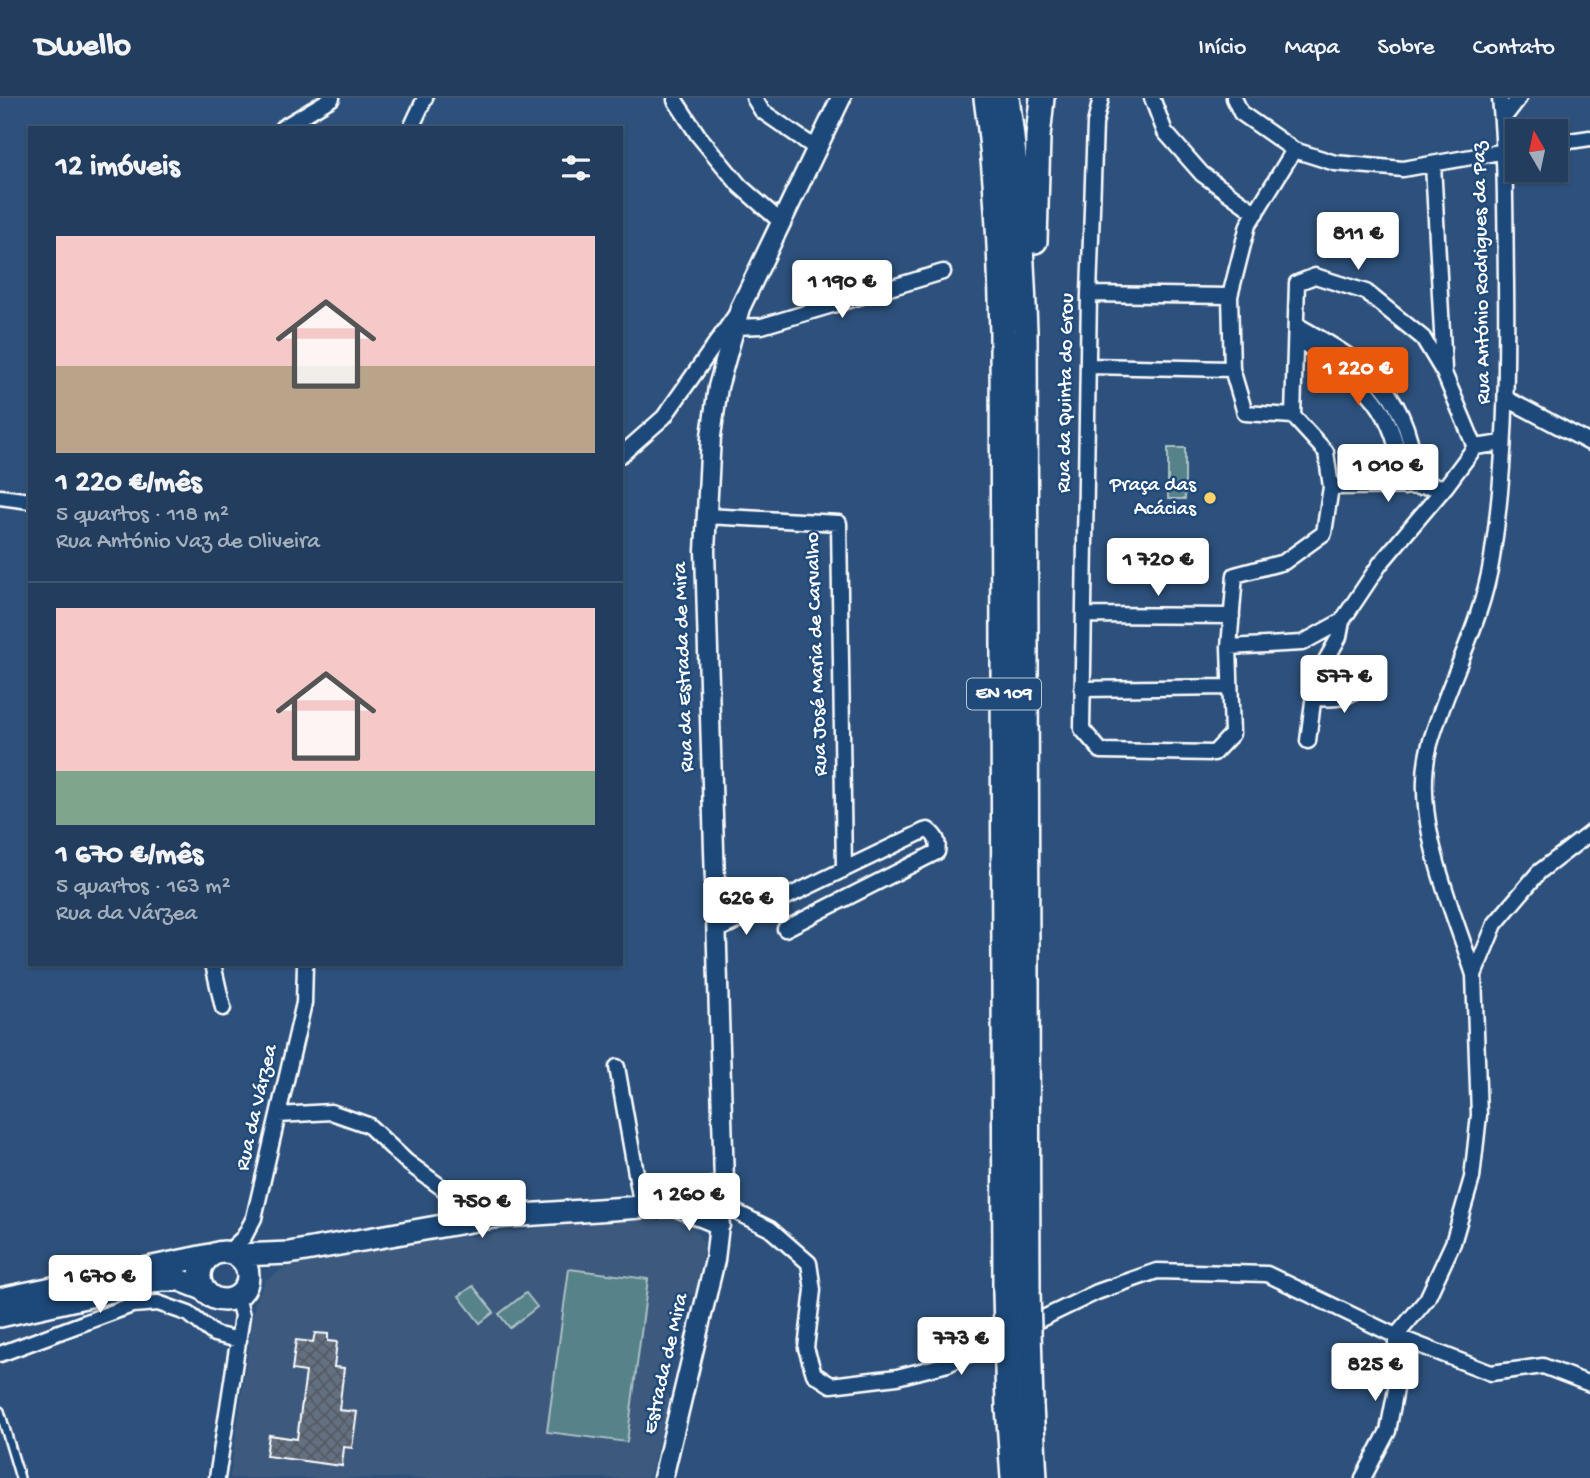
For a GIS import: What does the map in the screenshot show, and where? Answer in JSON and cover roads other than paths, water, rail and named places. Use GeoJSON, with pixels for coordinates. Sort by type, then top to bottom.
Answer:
{"type":"FeatureCollection","features":[{"type":"Feature","properties":{"kind":"main road","name":"EN 109"},"geometry":{"type":"LineString","coordinates":[[986,98],[1000,233],[1002,334],[1019,1407],[1013,1478]]}},
{"type":"Feature","properties":{"kind":"main road","name":"EN 109"},"geometry":{"type":"LineString","coordinates":[[1007,98],[1021,231],[1025,331],[1016,1291]]}},
{"type":"Feature","properties":{"kind":"main road"},"geometry":{"type":"LineString","coordinates":[[1025,331],[1035,241],[1042,98]]}},
{"type":"Feature","properties":{"kind":"main road"},"geometry":{"type":"LineString","coordinates":[[0,1299],[225,1254],[289,1253],[493,1217],[673,1205]]}},
{"type":"Feature","properties":{"kind":"main road"},"geometry":{"type":"LineString","coordinates":[[242,1288],[248,1271],[244,1262],[225,1254],[203,1262],[199,1270],[199,1280],[203,1289],[219,1300],[228,1300],[289,1253]]}},
{"type":"Feature","properties":{"kind":"main road"},"geometry":{"type":"LineString","coordinates":[[0,1316],[162,1280],[180,1280],[203,1289]]}},
{"type":"Feature","properties":{"kind":"main road","name":"EN 109"},"geometry":{"type":"LineString","coordinates":[[1019,1407],[1035,1478]]}},
{"type":"Feature","properties":{"kind":"street"},"geometry":{"type":"LineString","coordinates":[[285,126],[332,98]]}},
{"type":"Feature","properties":{"kind":"street"},"geometry":{"type":"LineString","coordinates":[[412,126],[425,98]]}},
{"type":"Feature","properties":{"kind":"street"},"geometry":{"type":"LineString","coordinates":[[754,98],[762,111],[817,149]]}},
{"type":"Feature","properties":{"kind":"street","name":"Rua da Estrada de Mira"},"geometry":{"type":"LineString","coordinates":[[715,1260],[724,1182],[705,551],[710,436],[718,387],[740,308],[841,98]]}},
{"type":"Feature","properties":{"kind":"street","name":"Rua da Quinta do Grou"},"geometry":{"type":"LineString","coordinates":[[1101,98],[1095,124],[1089,295],[1082,689],[1082,729],[1101,751],[1214,752],[1232,734],[1229,647],[1236,575],[1284,562],[1324,533],[1331,488]]}},
{"type":"Feature","properties":{"kind":"street"},"geometry":{"type":"LineString","coordinates":[[1152,98],[1166,132],[1202,174],[1256,212]]}},
{"type":"Feature","properties":{"kind":"street"},"geometry":{"type":"LineString","coordinates":[[1234,98],[1241,113],[1294,150],[1335,163],[1403,169],[1505,151]]}},
{"type":"Feature","properties":{"kind":"street","name":"Rua António Rodrigues da Paz"},"geometry":{"type":"LineString","coordinates":[[1500,98],[1505,130]]}},
{"type":"Feature","properties":{"kind":"street"},"geometry":{"type":"LineString","coordinates":[[1502,120],[1519,98]]}},
{"type":"Feature","properties":{"kind":"street"},"geometry":{"type":"LineString","coordinates":[[675,100],[698,135],[740,186],[781,222]]}},
{"type":"Feature","properties":{"kind":"street"},"geometry":{"type":"LineString","coordinates":[[1568,141],[1590,138]]}},
{"type":"Feature","properties":{"kind":"street"},"geometry":{"type":"LineString","coordinates":[[1294,150],[1248,225],[1230,296],[1232,369],[1245,413],[1293,416],[1326,452],[1331,488],[1446,486]]}},
{"type":"Feature","properties":{"kind":"street"},"geometry":{"type":"LineString","coordinates":[[1433,164],[1444,373]]}},
{"type":"Feature","properties":{"kind":"street","name":"Rua António Rodrigues da Paz"},"geometry":{"type":"LineString","coordinates":[[1474,975],[1429,834],[1425,790],[1430,746],[1479,615],[1492,560],[1507,399],[1510,182]]}},
{"type":"Feature","properties":{"kind":"street"},"geometry":{"type":"LineString","coordinates":[[735,327],[762,326],[943,272]]}},
{"type":"Feature","properties":{"kind":"street"},"geometry":{"type":"LineString","coordinates":[[1293,416],[1297,283],[1315,276],[1366,292],[1423,338],[1444,373],[1475,447]]}},
{"type":"Feature","properties":{"kind":"street"},"geometry":{"type":"LineString","coordinates":[[1089,295],[1230,296]]}},
{"type":"Feature","properties":{"kind":"street"},"geometry":{"type":"LineString","coordinates":[[623,453],[664,417],[740,308]]}},
{"type":"Feature","properties":{"kind":"street"},"geometry":{"type":"LineString","coordinates":[[1297,332],[1358,381],[1372,396],[1394,433],[1411,487]]}},
{"type":"Feature","properties":{"kind":"street"},"geometry":{"type":"LineString","coordinates":[[1088,366],[1232,369]]}},
{"type":"Feature","properties":{"kind":"street"},"geometry":{"type":"LineString","coordinates":[[1507,399],[1590,443]]}},
{"type":"Feature","properties":{"kind":"street"},"geometry":{"type":"LineString","coordinates":[[1308,741],[1316,678],[1339,637],[1342,621],[1380,564],[1475,447],[1503,443]]}},
{"type":"Feature","properties":{"kind":"street"},"geometry":{"type":"LineString","coordinates":[[0,496],[28,501]]}},
{"type":"Feature","properties":{"kind":"street","name":"Rua José Maria de Carvalho"},"geometry":{"type":"LineString","coordinates":[[706,516],[839,523],[844,870]]}},
{"type":"Feature","properties":{"kind":"street"},"geometry":{"type":"LineString","coordinates":[[1084,615],[1232,616]]}},
{"type":"Feature","properties":{"kind":"street"},"geometry":{"type":"LineString","coordinates":[[1229,647],[1302,643],[1342,621]]}},
{"type":"Feature","properties":{"kind":"street"},"geometry":{"type":"LineString","coordinates":[[1082,689],[1230,687]]}},
{"type":"Feature","properties":{"kind":"street"},"geometry":{"type":"LineString","coordinates":[[1314,698],[1342,698],[1358,688]]}},
{"type":"Feature","properties":{"kind":"street"},"geometry":{"type":"LineString","coordinates":[[716,931],[923,831],[928,830],[939,843],[937,852],[785,929]]}},
{"type":"Feature","properties":{"kind":"street"},"geometry":{"type":"LineString","coordinates":[[1363,1478],[1388,1431],[1396,1389],[1396,1336],[1427,1299],[1453,1244],[1472,1178],[1479,1115],[1474,975],[1495,924],[1539,872],[1590,833]]}},
{"type":"Feature","properties":{"kind":"street"},"geometry":{"type":"LineString","coordinates":[[214,966],[223,1008]]}},
{"type":"Feature","properties":{"kind":"street","name":"Rua da Várzea"},"geometry":{"type":"LineString","coordinates":[[225,1254],[244,1237],[254,1218],[304,1003],[305,966]]}},
{"type":"Feature","properties":{"kind":"street"},"geometry":{"type":"LineString","coordinates":[[617,1067],[642,1207]]}},
{"type":"Feature","properties":{"kind":"street"},"geometry":{"type":"LineString","coordinates":[[278,1115],[331,1112],[368,1125],[407,1162],[445,1190],[493,1217]]}},
{"type":"Feature","properties":{"kind":"street"},"geometry":{"type":"LineString","coordinates":[[673,1205],[724,1182]]}},
{"type":"Feature","properties":{"kind":"street"},"geometry":{"type":"LineString","coordinates":[[673,1205],[720,1225]]}},
{"type":"Feature","properties":{"kind":"street"},"geometry":{"type":"LineString","coordinates":[[722,1205],[770,1229],[809,1263],[813,1290],[806,1348],[814,1374],[831,1385],[897,1377],[948,1364],[1097,1292],[1157,1271],[1267,1274],[1396,1336],[1491,1373],[1543,1366],[1590,1384]]}},
{"type":"Feature","properties":{"kind":"street","name":"Estrada de Mira"},"geometry":{"type":"LineString","coordinates":[[663,1478],[715,1260]]}},
{"type":"Feature","properties":{"kind":"street"},"geometry":{"type":"LineString","coordinates":[[217,1478],[239,1340],[242,1288]]}},
{"type":"Feature","properties":{"kind":"street"},"geometry":{"type":"LineString","coordinates":[[0,1354],[132,1305],[158,1304],[169,1307],[189,1314],[214,1334],[239,1340]]}},
{"type":"Feature","properties":{"kind":"lane"},"geometry":{"type":"LineString","coordinates":[[0,1411],[20,1478]]}},
{"type":"Feature","properties":{"kind":"place","name":"Praça das Acácias"},"geometry":{"type":"Point","coordinates":[1210,498]}}]}
